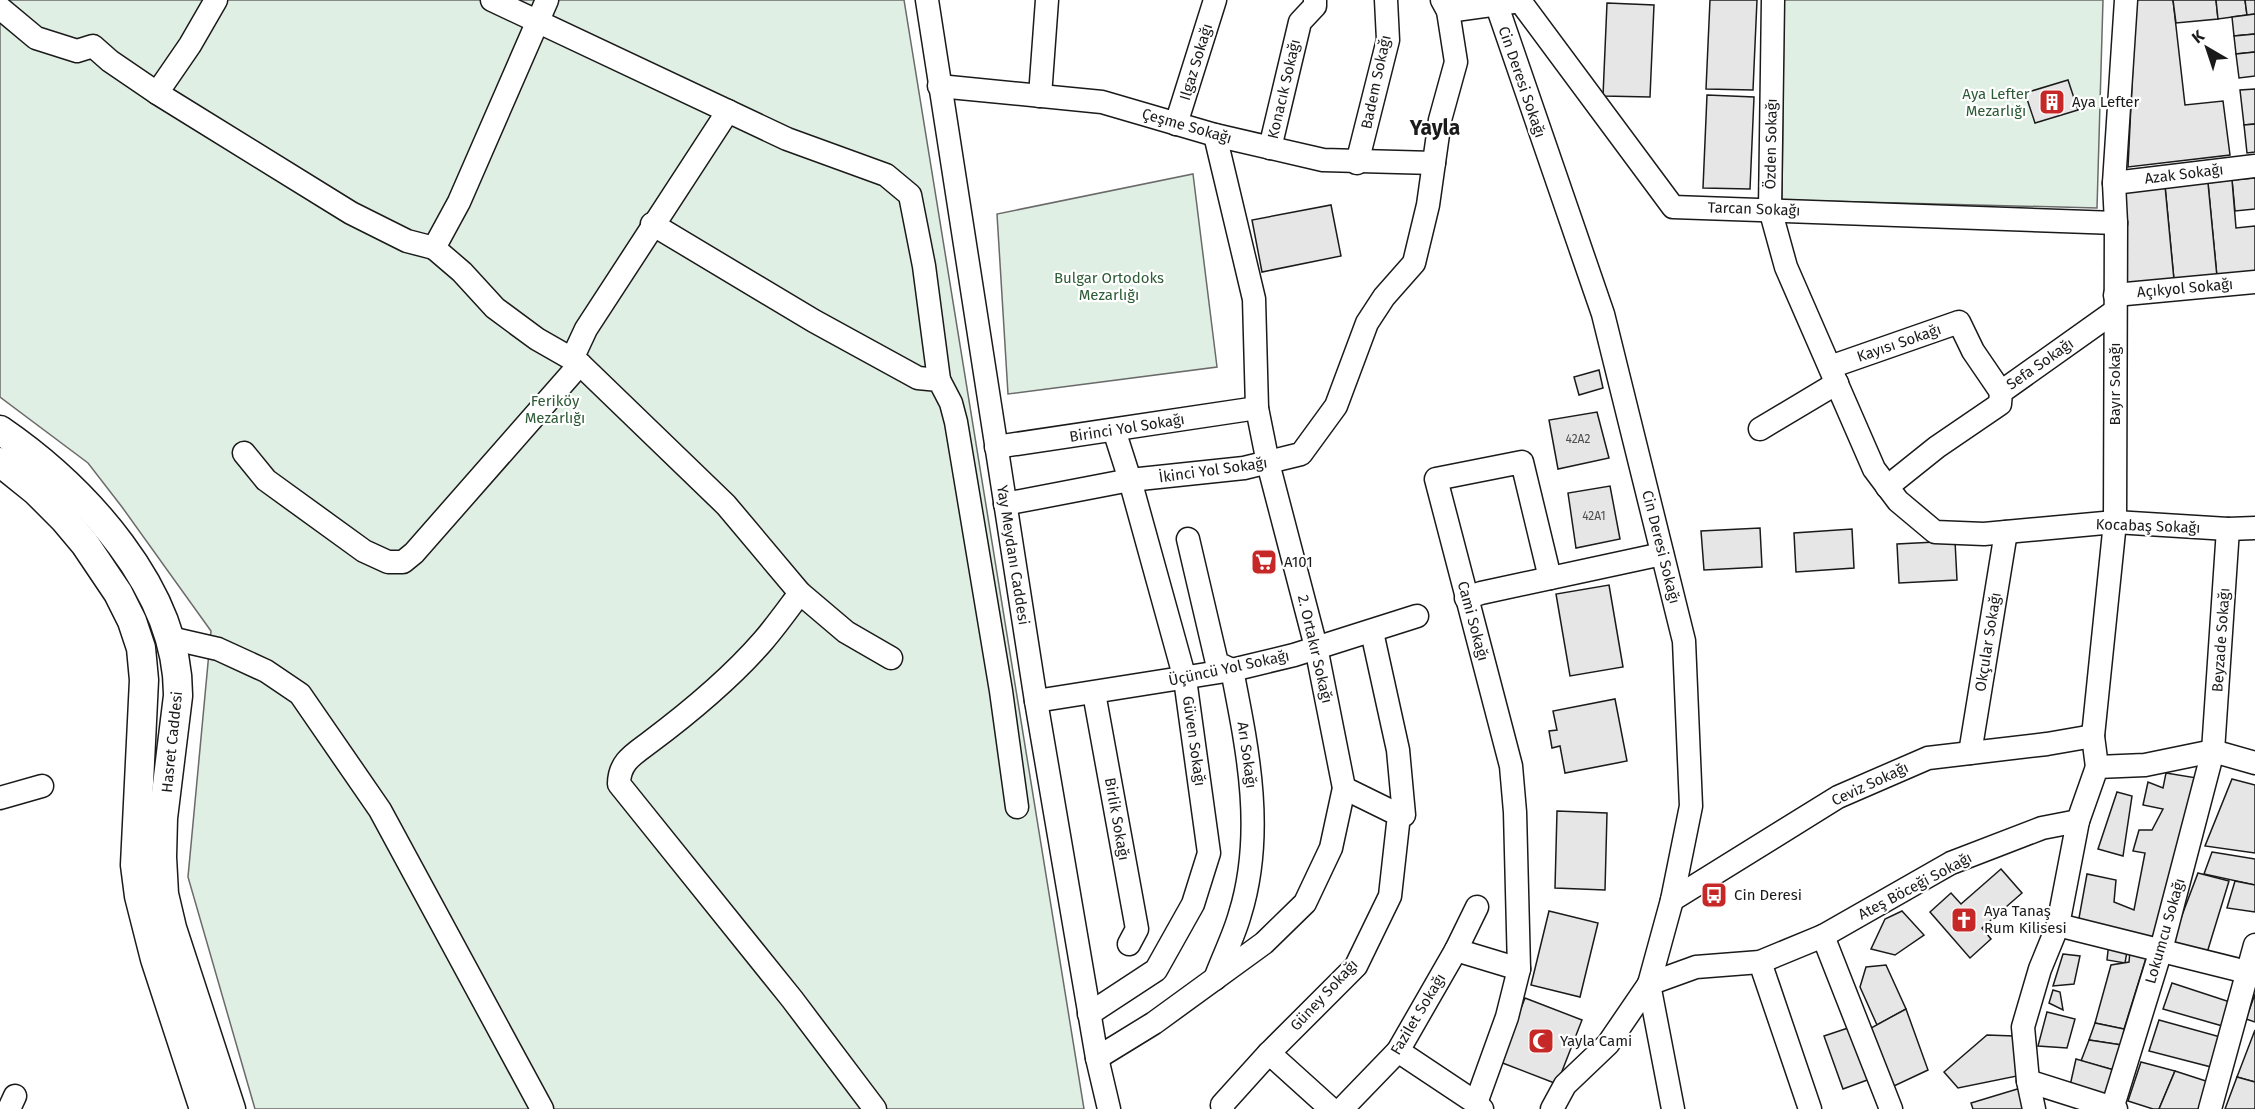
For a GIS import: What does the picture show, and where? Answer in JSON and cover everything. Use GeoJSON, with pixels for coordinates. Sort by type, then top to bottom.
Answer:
{"type":"FeatureCollection","features":[{"type":"Feature","properties":{"kind":"main road","name":"Hasret Caddesi"},"geometry":{"type":"LineString","coordinates":[[0,430],[57,476],[114,537],[150,591],[161,612],[170,638],[178,675],[178,696],[163,818],[164,894],[172,928],[231,1109]]}},
{"type":"Feature","properties":{"kind":"main road","name":"Hasret Caddesi"},"geometry":{"type":"LineString","coordinates":[[0,462],[36,491],[85,544],[118,593],[132,621],[141,648],[144,680],[135,865],[139,896],[155,959],[204,1109]]}},
{"type":"Feature","properties":{"kind":"main road"},"geometry":{"type":"LineString","coordinates":[[141,648],[170,638]]}},
{"type":"Feature","properties":{"kind":"street"},"geometry":{"type":"LineString","coordinates":[[157,93],[190,45],[216,0]]}},
{"type":"Feature","properties":{"kind":"street"},"geometry":{"type":"LineString","coordinates":[[492,0],[787,139],[886,175],[910,195],[924,266],[939,380],[951,403],[956,423],[1002,691],[1017,807]]}},
{"type":"Feature","properties":{"kind":"street"},"geometry":{"type":"LineString","coordinates":[[434,248],[459,202],[547,0]]}},
{"type":"Feature","properties":{"kind":"street","name":"Yay Meydanı Caddesi"},"geometry":{"type":"LineString","coordinates":[[927,0],[1036,701],[1089,1014],[1109,1109]]}},
{"type":"Feature","properties":{"kind":"street"},"geometry":{"type":"LineString","coordinates":[[1040,96],[1047,0]]}},
{"type":"Feature","properties":{"kind":"street","name":"Ilgaz Sokağı"},"geometry":{"type":"LineString","coordinates":[[1176,124],[1215,0]]}},
{"type":"Feature","properties":{"kind":"street","name":"Konacık Sokağı"},"geometry":{"type":"LineString","coordinates":[[1270,148],[1300,22],[1315,6],[1315,0]]}},
{"type":"Feature","properties":{"kind":"street","name":"Badem Sokağı"},"geometry":{"type":"LineString","coordinates":[[1357,163],[1388,40],[1386,0]]}},
{"type":"Feature","properties":{"kind":"street","name":"Özden Sokağı"},"geometry":{"type":"LineString","coordinates":[[1773,0],[1770,209],[1786,267],[1874,469],[1898,501],[1935,532],[1984,534],[2006,532]]}},
{"type":"Feature","properties":{"kind":"street","name":"Bayır Sokağı"},"geometry":{"type":"LineString","coordinates":[[2097,767],[2093,736],[2115,522],[2116,223],[2114,183],[2126,0]]}},
{"type":"Feature","properties":{"kind":"street","name":"Tarcan Sokağı"},"geometry":{"type":"LineString","coordinates":[[1495,2],[1520,1],[1673,207],[2116,223]]}},
{"type":"Feature","properties":{"kind":"street","name":"İkinci Yol Sokağı"},"geometry":{"type":"LineString","coordinates":[[1005,504],[1130,480],[1244,468],[1301,454],[1336,406],[1367,323],[1384,297],[1414,263],[1428,205],[1440,120],[1456,62],[1445,6],[1495,2]]}},
{"type":"Feature","properties":{"kind":"street","name":"Cin Deresi Sokağı"},"geometry":{"type":"LineString","coordinates":[[1495,2],[1603,314],[1684,641],[1691,806],[1672,900],[1649,984],[1673,1109]]}},
{"type":"Feature","properties":{"kind":"street"},"geometry":{"type":"LineString","coordinates":[[0,8],[36,38],[77,51],[93,46],[110,61],[157,93],[351,213],[407,241],[434,248],[462,272],[495,308],[537,339],[576,362],[726,505],[800,593],[846,632],[891,658]]}},
{"type":"Feature","properties":{"kind":"street","name":"Çeşme Sokağı"},"geometry":{"type":"LineString","coordinates":[[939,86],[1102,102],[1215,135],[1323,160],[1357,163],[1434,163]]}},
{"type":"Feature","properties":{"kind":"street"},"geometry":{"type":"LineString","coordinates":[[244,453],[266,480],[364,551],[388,562],[403,561],[414,553],[444,520],[576,362],[586,329],[652,224],[728,111]]}},
{"type":"Feature","properties":{"kind":"street","name":"2. Ortakır Sokağı"},"geometry":{"type":"LineString","coordinates":[[1097,1058],[1154,1023],[1264,943],[1305,903],[1331,848],[1344,788],[1316,647],[1268,463],[1257,408],[1254,299],[1215,135]]}},
{"type":"Feature","properties":{"kind":"street","name":"Azak Sokağı"},"geometry":{"type":"LineString","coordinates":[[2114,183],[2255,166]]}},
{"type":"Feature","properties":{"kind":"street"},"geometry":{"type":"LineString","coordinates":[[652,224],[814,321],[918,378],[939,380]]}},
{"type":"Feature","properties":{"kind":"street","name":"Açıkyol Sokağı"},"geometry":{"type":"LineString","coordinates":[[2115,303],[2255,282]]}},
{"type":"Feature","properties":{"kind":"street","name":"Sefa Sokağı"},"geometry":{"type":"LineString","coordinates":[[1887,487],[1937,447],[2000,404],[2001,392],[2115,303]]}},
{"type":"Feature","properties":{"kind":"street","name":"Kayısı Sokağı"},"geometry":{"type":"LineString","coordinates":[[1833,375],[1959,322],[1973,351],[2001,392]]}},
{"type":"Feature","properties":{"kind":"street"},"geometry":{"type":"LineString","coordinates":[[1760,429],[1833,375]]}},
{"type":"Feature","properties":{"kind":"street","name":"Birinci Yol Sokağı"},"geometry":{"type":"LineString","coordinates":[[996,447],[1257,408]]}},
{"type":"Feature","properties":{"kind":"street","name":"Güven Sokağı"},"geometry":{"type":"LineString","coordinates":[[1089,1014],[1156,970],[1193,904],[1209,853],[1185,679],[1114,430]]}},
{"type":"Feature","properties":{"kind":"street","name":"Cami Sokağı"},"geometry":{"type":"LineString","coordinates":[[1398,1052],[1479,1106],[1507,1017],[1519,969],[1515,812],[1511,766],[1436,479],[1522,462],[1550,578]]}},
{"type":"Feature","properties":{"kind":"street","name":"Kocabaş Sokağı"},"geometry":{"type":"LineString","coordinates":[[2006,532],[2115,522],[2228,529],[2255,528]]}},
{"type":"Feature","properties":{"kind":"street","name":"Beyzade Sokağı"},"geometry":{"type":"LineString","coordinates":[[2213,752],[2228,529]]}},
{"type":"Feature","properties":{"kind":"street","name":"Okçular Sokağı"},"geometry":{"type":"LineString","coordinates":[[1970,753],[2006,532]]}},
{"type":"Feature","properties":{"kind":"street"},"geometry":{"type":"LineString","coordinates":[[1188,539],[1217,663],[1232,670]]}},
{"type":"Feature","properties":{"kind":"street"},"geometry":{"type":"LineString","coordinates":[[1466,598],[1662,554]]}},
{"type":"Feature","properties":{"kind":"street"},"geometry":{"type":"LineString","coordinates":[[800,593],[764,640],[729,676],[685,716],[622,766],[620,784],[792,999],[875,1109]]}},
{"type":"Feature","properties":{"kind":"street","name":"Üçüncü Yol Sokağı"},"geometry":{"type":"LineString","coordinates":[[1036,701],[1232,670],[1294,655],[1417,616]]}},
{"type":"Feature","properties":{"kind":"street"},"geometry":{"type":"LineString","coordinates":[[1372,632],[1398,750],[1404,815]]}},
{"type":"Feature","properties":{"kind":"street"},"geometry":{"type":"LineString","coordinates":[[170,638],[218,649],[266,671],[300,694],[380,810],[542,1109]]}},
{"type":"Feature","properties":{"kind":"street","name":"Arı Sokağı"},"geometry":{"type":"LineString","coordinates":[[1215,979],[1241,914],[1254,845],[1253,793],[1248,750],[1232,670]]}},
{"type":"Feature","properties":{"kind":"street","name":"Birlik Sokağı"},"geometry":{"type":"LineString","coordinates":[[1094,693],[1137,929],[1129,944]]}},
{"type":"Feature","properties":{"kind":"street","name":"Ceviz Sokağı"},"geometry":{"type":"LineString","coordinates":[[1672,900],[1838,797],[1928,758],[2047,744],[2093,736]]}},
{"type":"Feature","properties":{"kind":"street"},"geometry":{"type":"LineString","coordinates":[[2034,1109],[2028,1081],[2023,1027],[2040,969],[2058,925],[2078,821],[2097,767],[2145,765],[2213,752],[2255,763]]}},
{"type":"Feature","properties":{"kind":"street","name":"Lokumcu Sokağı"},"geometry":{"type":"LineString","coordinates":[[2113,1109],[2161,950],[2213,752]]}},
{"type":"Feature","properties":{"kind":"street"},"geometry":{"type":"LineString","coordinates":[[0,798],[42,786]]}},
{"type":"Feature","properties":{"kind":"street","name":"Güney Sokağı"},"geometry":{"type":"LineString","coordinates":[[1223,1109],[1222,1105],[1269,1053],[1356,966],[1390,896],[1399,815],[1344,788]]}},
{"type":"Feature","properties":{"kind":"street","name":"Ateş Böceği Sokağı"},"geometry":{"type":"LineString","coordinates":[[1649,984],[1696,967],[1761,962],[1823,936],[1951,863],[2042,828],[2078,821]]}},
{"type":"Feature","properties":{"kind":"street","name":"Fazilet Sokağı"},"geometry":{"type":"LineString","coordinates":[[1342,1109],[1398,1052],[1456,950],[1477,907]]}},
{"type":"Feature","properties":{"kind":"street"},"geometry":{"type":"LineString","coordinates":[[2058,925],[2252,973]]}},
{"type":"Feature","properties":{"kind":"street"},"geometry":{"type":"LineString","coordinates":[[1823,936],[1891,1109]]}},
{"type":"Feature","properties":{"kind":"street"},"geometry":{"type":"LineString","coordinates":[[2210,1109],[2252,973],[2255,945]]}},
{"type":"Feature","properties":{"kind":"street"},"geometry":{"type":"LineString","coordinates":[[1456,950],[1519,969]]}},
{"type":"Feature","properties":{"kind":"street"},"geometry":{"type":"LineString","coordinates":[[1761,962],[1810,1109]]}},
{"type":"Feature","properties":{"kind":"street"},"geometry":{"type":"LineString","coordinates":[[1552,1109],[1565,1085],[1608,1044],[1649,984]]}},
{"type":"Feature","properties":{"kind":"street"},"geometry":{"type":"LineString","coordinates":[[1269,1053],[1331,1109]]}},
{"type":"Feature","properties":{"kind":"street"},"geometry":{"type":"LineString","coordinates":[[2028,1081],[2113,1109]]}},
{"type":"Feature","properties":{"kind":"green space","name":"Feriköy Mezarlığı"},"geometry":{"type":"Polygon","coordinates":[[[0,0],[904,0],[1084,1109],[255,1109],[188,877],[211,631],[88,463],[0,397],[0,0]]]}},
{"type":"Feature","properties":{"kind":"green space","name":"Aya Lefter Mezarlığı"},"geometry":{"type":"Polygon","coordinates":[[[1784,0],[2103,0],[2097,208],[1782,200],[1784,0]]]}},
{"type":"Feature","properties":{"kind":"green space","name":"Bulgar Ortodoks Mezarlığı"},"geometry":{"type":"Polygon","coordinates":[[[1193,174],[1217,367],[1008,394],[997,214],[1193,174]]]}},
{"type":"Feature","properties":{"kind":"building"},"geometry":{"type":"Polygon","coordinates":[[[1710,0],[1757,0],[1753,90],[1706,89],[1710,0]]]}},
{"type":"Feature","properties":{"kind":"building"},"geometry":{"type":"Polygon","coordinates":[[[2136,0],[2173,0],[2185,105],[2223,101],[2230,155],[2128,167],[2136,0]]]}},
{"type":"Feature","properties":{"kind":"building"},"geometry":{"type":"Polygon","coordinates":[[[2173,0],[2216,0],[2218,19],[2176,23],[2173,0]]]}},
{"type":"Feature","properties":{"kind":"building"},"geometry":{"type":"Polygon","coordinates":[[[2216,0],[2245,0],[2247,15],[2218,19],[2216,0]]]}},
{"type":"Feature","properties":{"kind":"building"},"geometry":{"type":"Polygon","coordinates":[[[2245,0],[2255,0],[2255,14],[2247,15],[2245,0]]]}},
{"type":"Feature","properties":{"kind":"building"},"geometry":{"type":"Polygon","coordinates":[[[1607,3],[1654,5],[1650,97],[1603,96],[1607,3]]]}},
{"type":"Feature","properties":{"kind":"building"},"geometry":{"type":"Polygon","coordinates":[[[2255,14],[2255,34],[2234,36],[2232,17],[2255,14]]]}},
{"type":"Feature","properties":{"kind":"building"},"geometry":{"type":"Polygon","coordinates":[[[2255,34],[2255,52],[2236,54],[2234,36],[2255,34]]]}},
{"type":"Feature","properties":{"kind":"building"},"geometry":{"type":"Polygon","coordinates":[[[2255,52],[2255,76],[2239,78],[2236,54],[2255,52]]]}},
{"type":"Feature","properties":{"kind":"building","name":"Aya Lefter"},"geometry":{"type":"Polygon","coordinates":[[[2068,80],[2078,110],[2035,123],[2025,93],[2068,80]]]}},
{"type":"Feature","properties":{"kind":"building"},"geometry":{"type":"Polygon","coordinates":[[[2255,89],[2255,124],[2244,125],[2240,90],[2255,89]]]}},
{"type":"Feature","properties":{"kind":"building"},"geometry":{"type":"Polygon","coordinates":[[[1707,95],[1754,97],[1750,189],[1703,188],[1707,95]]]}},
{"type":"Feature","properties":{"kind":"building"},"geometry":{"type":"Polygon","coordinates":[[[2255,124],[2255,152],[2247,153],[2244,125],[2255,124]]]}},
{"type":"Feature","properties":{"kind":"building"},"geometry":{"type":"Polygon","coordinates":[[[2255,178],[2255,209],[2235,211],[2232,180],[2255,178]]]}},
{"type":"Feature","properties":{"kind":"building"},"geometry":{"type":"Polygon","coordinates":[[[2232,180],[2236,228],[2255,226],[2255,273],[2217,277],[2208,183],[2232,180]]]}},
{"type":"Feature","properties":{"kind":"building"},"geometry":{"type":"Polygon","coordinates":[[[2208,183],[2217,277],[2174,280],[2165,186],[2208,183]]]}},
{"type":"Feature","properties":{"kind":"building"},"geometry":{"type":"Polygon","coordinates":[[[2165,186],[2174,280],[2126,285],[2125,190],[2165,186]]]}},
{"type":"Feature","properties":{"kind":"building"},"geometry":{"type":"Polygon","coordinates":[[[1331,205],[1341,256],[1262,272],[1252,220],[1331,205]]]}},
{"type":"Feature","properties":{"kind":"building"},"geometry":{"type":"Polygon","coordinates":[[[1599,370],[1603,388],[1579,395],[1574,377],[1599,370]]]}},
{"type":"Feature","properties":{"kind":"building"},"geometry":{"type":"Polygon","coordinates":[[[1597,412],[1609,458],[1558,469],[1549,420],[1597,412]]]}},
{"type":"Feature","properties":{"kind":"building"},"geometry":{"type":"Polygon","coordinates":[[[1610,486],[1620,539],[1576,548],[1568,493],[1610,486]]]}},
{"type":"Feature","properties":{"kind":"building"},"geometry":{"type":"Polygon","coordinates":[[[1760,528],[1762,567],[1704,570],[1701,531],[1760,528]]]}},
{"type":"Feature","properties":{"kind":"building"},"geometry":{"type":"Polygon","coordinates":[[[1852,529],[1854,568],[1796,572],[1794,533],[1852,529]]]}},
{"type":"Feature","properties":{"kind":"building"},"geometry":{"type":"Polygon","coordinates":[[[1955,541],[1957,580],[1899,583],[1897,544],[1955,541]]]}},
{"type":"Feature","properties":{"kind":"building"},"geometry":{"type":"Polygon","coordinates":[[[1609,585],[1623,667],[1570,676],[1556,594],[1609,585]]]}},
{"type":"Feature","properties":{"kind":"building"},"geometry":{"type":"Polygon","coordinates":[[[1615,699],[1627,761],[1565,773],[1560,746],[1552,748],[1549,731],[1557,730],[1553,711],[1615,699]]]}},
{"type":"Feature","properties":{"kind":"building"},"geometry":{"type":"Polygon","coordinates":[[[2166,773],[2197,778],[2154,939],[2077,929],[2087,874],[2116,880],[2114,902],[2134,910],[2145,853],[2133,851],[2139,830],[2152,830],[2163,809],[2143,805],[2148,782],[2163,788],[2166,773]]]}},
{"type":"Feature","properties":{"kind":"building"},"geometry":{"type":"Polygon","coordinates":[[[2232,779],[2255,785],[2255,853],[2205,846],[2232,779]]]}},
{"type":"Feature","properties":{"kind":"building"},"geometry":{"type":"Polygon","coordinates":[[[2117,792],[2132,796],[2123,856],[2098,849],[2117,792]]]}},
{"type":"Feature","properties":{"kind":"building"},"geometry":{"type":"Polygon","coordinates":[[[1557,811],[1607,813],[1605,890],[1555,888],[1557,811]]]}},
{"type":"Feature","properties":{"kind":"building"},"geometry":{"type":"Polygon","coordinates":[[[2212,852],[2255,859],[2255,885],[2204,874],[2212,852]]]}},
{"type":"Feature","properties":{"kind":"building","name":"Aya Tanaş Rum Kilisesi"},"geometry":{"type":"Polygon","coordinates":[[[2001,869],[2022,893],[1982,928],[1991,939],[1970,958],[1930,912],[1951,893],[1961,904],[2001,869]]]}},
{"type":"Feature","properties":{"kind":"building"},"geometry":{"type":"Polygon","coordinates":[[[2198,873],[2229,881],[2206,956],[2170,947],[2198,873]]]}},
{"type":"Feature","properties":{"kind":"building"},"geometry":{"type":"Polygon","coordinates":[[[2235,881],[2255,885],[2255,912],[2227,908],[2235,881]]]}},
{"type":"Feature","properties":{"kind":"building"},"geometry":{"type":"Polygon","coordinates":[[[1549,911],[1598,923],[1580,997],[1531,985],[1549,911]]]}},
{"type":"Feature","properties":{"kind":"building"},"geometry":{"type":"Polygon","coordinates":[[[1902,911],[1924,935],[1895,955],[1871,949],[1885,919],[1902,911]]]}},
{"type":"Feature","properties":{"kind":"building"},"geometry":{"type":"Polygon","coordinates":[[[2109,942],[2128,946],[2125,963],[2107,960],[2109,942]]]}},
{"type":"Feature","properties":{"kind":"building"},"geometry":{"type":"Polygon","coordinates":[[[2130,951],[2147,955],[2124,1029],[2095,1023],[2111,965],[2129,962],[2130,951]]]}},
{"type":"Feature","properties":{"kind":"building"},"geometry":{"type":"Polygon","coordinates":[[[2063,954],[2080,956],[2074,984],[2053,986],[2063,954]]]}},
{"type":"Feature","properties":{"kind":"building"},"geometry":{"type":"Polygon","coordinates":[[[1886,965],[1906,1009],[1877,1025],[1860,987],[1866,967],[1886,965]]]}},
{"type":"Feature","properties":{"kind":"building"},"geometry":{"type":"Polygon","coordinates":[[[2172,983],[2233,1003],[2226,1027],[2163,1009],[2172,983]]]}},
{"type":"Feature","properties":{"kind":"building"},"geometry":{"type":"Polygon","coordinates":[[[2053,990],[2060,992],[2063,1010],[2049,1003],[2053,990]]]}},
{"type":"Feature","properties":{"kind":"building"},"geometry":{"type":"Polygon","coordinates":[[[2255,994],[2255,1022],[2246,1019],[2255,994]]]}},
{"type":"Feature","properties":{"kind":"building","name":"Yayla Cami"},"geometry":{"type":"Polygon","coordinates":[[[1525,998],[1582,1020],[1557,1084],[1500,1062],[1525,998]]]}},
{"type":"Feature","properties":{"kind":"building"},"geometry":{"type":"Polygon","coordinates":[[[1906,1009],[1928,1070],[1894,1086],[1871,1028],[1906,1009]]]}},
{"type":"Feature","properties":{"kind":"building"},"geometry":{"type":"Polygon","coordinates":[[[2047,1012],[2075,1019],[2067,1048],[2038,1046],[2047,1012]]]}},
{"type":"Feature","properties":{"kind":"building"},"geometry":{"type":"Polygon","coordinates":[[[2159,1020],[2224,1038],[2215,1068],[2149,1051],[2159,1020]]]}},
{"type":"Feature","properties":{"kind":"building"},"geometry":{"type":"Polygon","coordinates":[[[2095,1023],[2124,1029],[2122,1045],[2089,1040],[2095,1023]]]}},
{"type":"Feature","properties":{"kind":"building"},"geometry":{"type":"Polygon","coordinates":[[[1851,1027],[1870,1079],[1843,1089],[1824,1036],[1851,1027]]]}},
{"type":"Feature","properties":{"kind":"building"},"geometry":{"type":"Polygon","coordinates":[[[2255,1030],[2255,1082],[2237,1077],[2255,1030]]]}},
{"type":"Feature","properties":{"kind":"building"},"geometry":{"type":"Polygon","coordinates":[[[1987,1035],[2014,1036],[2022,1075],[1958,1088],[1944,1072],[1987,1035]]]}},
{"type":"Feature","properties":{"kind":"building"},"geometry":{"type":"Polygon","coordinates":[[[2089,1040],[2122,1045],[2114,1070],[2081,1061],[2089,1040]]]}},
{"type":"Feature","properties":{"kind":"building"},"geometry":{"type":"Polygon","coordinates":[[[2076,1059],[2114,1070],[2107,1100],[2069,1090],[2076,1059]]]}},
{"type":"Feature","properties":{"kind":"building"},"geometry":{"type":"Polygon","coordinates":[[[2141,1062],[2175,1071],[2159,1109],[2128,1101],[2141,1062]]]}},
{"type":"Feature","properties":{"kind":"building"},"geometry":{"type":"Polygon","coordinates":[[[2175,1071],[2209,1082],[2201,1109],[2159,1109],[2175,1071]]]}},
{"type":"Feature","properties":{"kind":"building"},"geometry":{"type":"Polygon","coordinates":[[[2237,1077],[2255,1082],[2255,1109],[2225,1109],[2237,1077]]]}},
{"type":"Feature","properties":{"kind":"building"},"geometry":{"type":"Polygon","coordinates":[[[2024,1087],[2028,1109],[1973,1109],[1971,1103],[2024,1087]]]}},
{"type":"Feature","properties":{"kind":"place","name":"Aya Lefter"},"geometry":{"type":"Point","coordinates":[2052,102]}},
{"type":"Feature","properties":{"kind":"place","name":"A101"},"geometry":{"type":"Point","coordinates":[1264,562]}},
{"type":"Feature","properties":{"kind":"place","name":"Cin Deresi"},"geometry":{"type":"Point","coordinates":[1714,895]}},
{"type":"Feature","properties":{"kind":"place","name":"Aya Tanaş Rum Kilisesi"},"geometry":{"type":"Point","coordinates":[1964,920]}},
{"type":"Feature","properties":{"kind":"place","name":"Yayla Cami"},"geometry":{"type":"Point","coordinates":[1541,1041]}},
{"type":"Feature","properties":{"kind":"district","name":"Yayla"},"geometry":{"type":"Point","coordinates":[1435,128]}}]}
